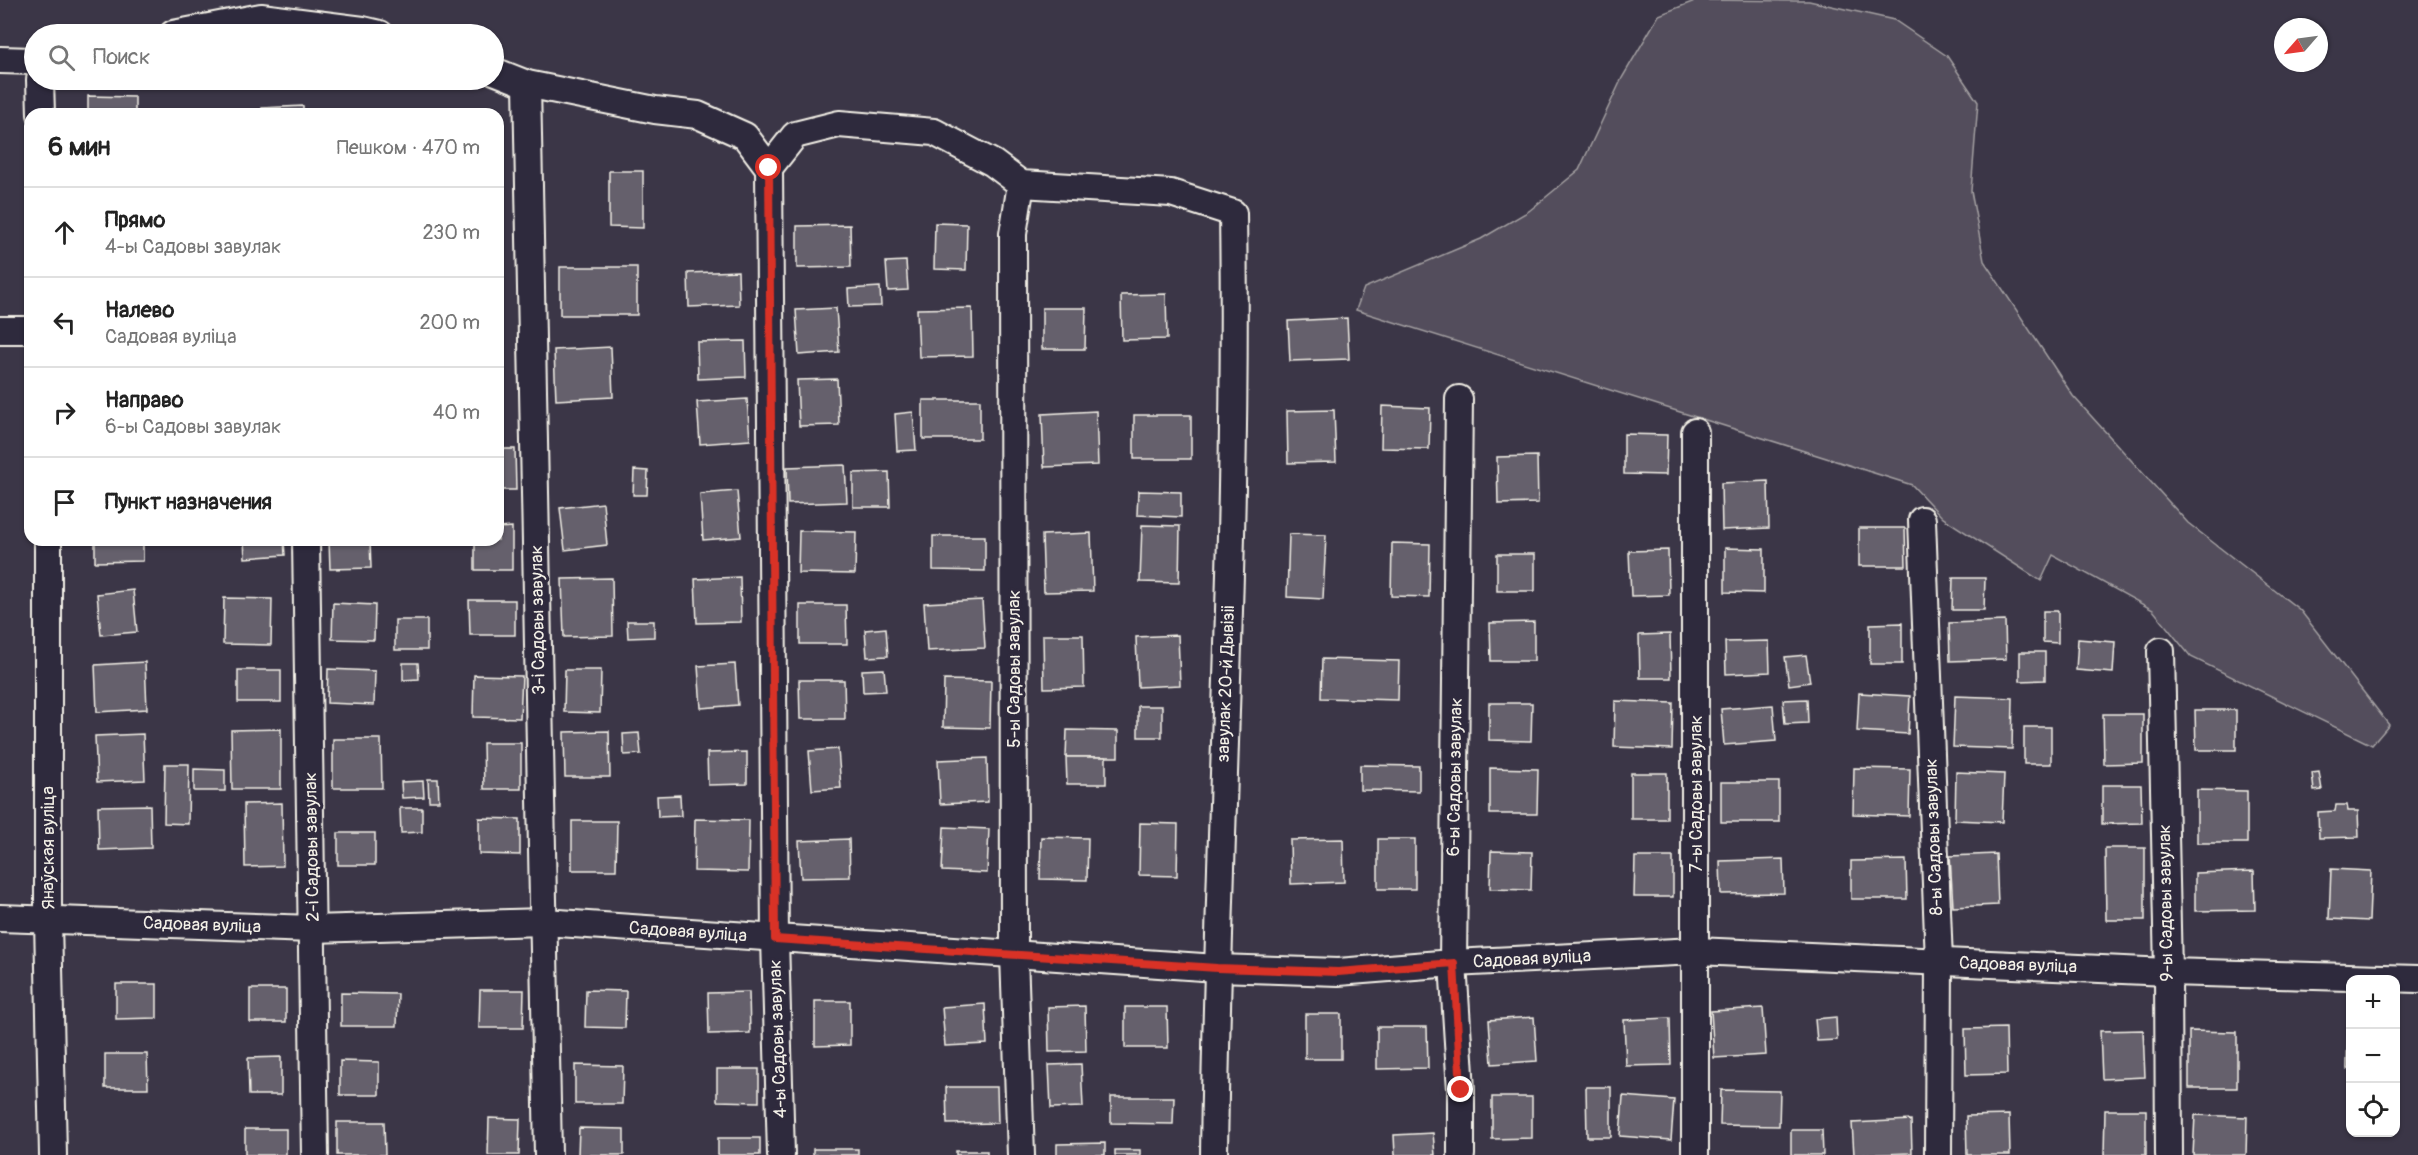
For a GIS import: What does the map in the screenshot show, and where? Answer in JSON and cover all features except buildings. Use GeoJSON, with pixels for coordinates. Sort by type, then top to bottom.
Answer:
{"type":"FeatureCollection","features":[{"type":"Feature","properties":{"kind":"street"},"geometry":{"type":"LineString","coordinates":[[225,24],[261,17],[316,24]]}},
{"type":"Feature","properties":{"kind":"street"},"geometry":{"type":"LineString","coordinates":[[0,60],[24,61]]}},
{"type":"Feature","properties":{"kind":"street"},"geometry":{"type":"LineString","coordinates":[[504,75],[527,84],[656,110],[698,116],[745,136],[769,168],[795,135],[839,124],[934,132],[993,163],[1021,184]]}},
{"type":"Feature","properties":{"kind":"street","name":"3-і Садовы завулак"},"geometry":{"type":"LineString","coordinates":[[527,84],[548,1155]]}},
{"type":"Feature","properties":{"kind":"street"},"geometry":{"type":"LineString","coordinates":[[40,90],[41,108]]}},
{"type":"Feature","properties":{"kind":"street","name":"4-ы Садовы завулак"},"geometry":{"type":"LineString","coordinates":[[769,168],[775,939],[781,1155]]}},
{"type":"Feature","properties":{"kind":"street","name":"завулак 20-й Дывізіі"},"geometry":{"type":"LineString","coordinates":[[1021,184],[1171,193],[1233,213],[1235,359],[1217,968],[1214,1155]]}},
{"type":"Feature","properties":{"kind":"street","name":"5-ы Садовы завулак"},"geometry":{"type":"LineString","coordinates":[[1021,184],[1014,234],[1014,955],[1021,1155]]}},
{"type":"Feature","properties":{"kind":"street"},"geometry":{"type":"LineString","coordinates":[[0,330],[24,330]]}},
{"type":"Feature","properties":{"kind":"street","name":"6-ы Садовы завулак"},"geometry":{"type":"LineString","coordinates":[[1459,399],[1454,963],[1461,1090],[1461,1155]]}},
{"type":"Feature","properties":{"kind":"street","name":"7-ы Садовы завулак"},"geometry":{"type":"LineString","coordinates":[[1695,432],[1695,1155]]}},
{"type":"Feature","properties":{"kind":"street","name":"8-ы Садовы завулак"},"geometry":{"type":"LineString","coordinates":[[1922,520],[1939,962],[1938,1155]]}},
{"type":"Feature","properties":{"kind":"street","name":"Янаўская вуліца"},"geometry":{"type":"LineString","coordinates":[[48,546],[48,920],[53,1155]]}},
{"type":"Feature","properties":{"kind":"street","name":"2-і Садовы завулак"},"geometry":{"type":"LineString","coordinates":[[306,546],[315,1155]]}},
{"type":"Feature","properties":{"kind":"street","name":"9-ы Садовы завулак"},"geometry":{"type":"LineString","coordinates":[[2161,651],[2168,972],[2169,1155]]}},
{"type":"Feature","properties":{"kind":"street","name":"Садовая вуліца"},"geometry":{"type":"LineString","coordinates":[[0,918],[313,929],[544,922],[1217,968],[1338,972],[1454,963],[1696,951],[2168,972],[2418,979]]}},
{"type":"Feature","properties":{"kind":"shaded area"},"geometry":{"type":"Polygon","coordinates":[[[1697,0],[1809,1],[1894,20],[1947,56],[1978,102],[1971,191],[1984,261],[2073,396],[2188,523],[2300,610],[2389,725],[2372,745],[2191,657],[2153,610],[2053,555],[2041,581],[1943,518],[1912,485],[1356,310],[1364,288],[1481,239],[1529,211],[1579,170],[1622,78],[1659,15],[1697,0]]]}},
{"type":"Feature","properties":{"kind":"route"},"geometry":{"type":"LineString","coordinates":[[769,168],[775,939],[1217,968],[1338,972],[1454,963],[1461,1090]]}}]}
